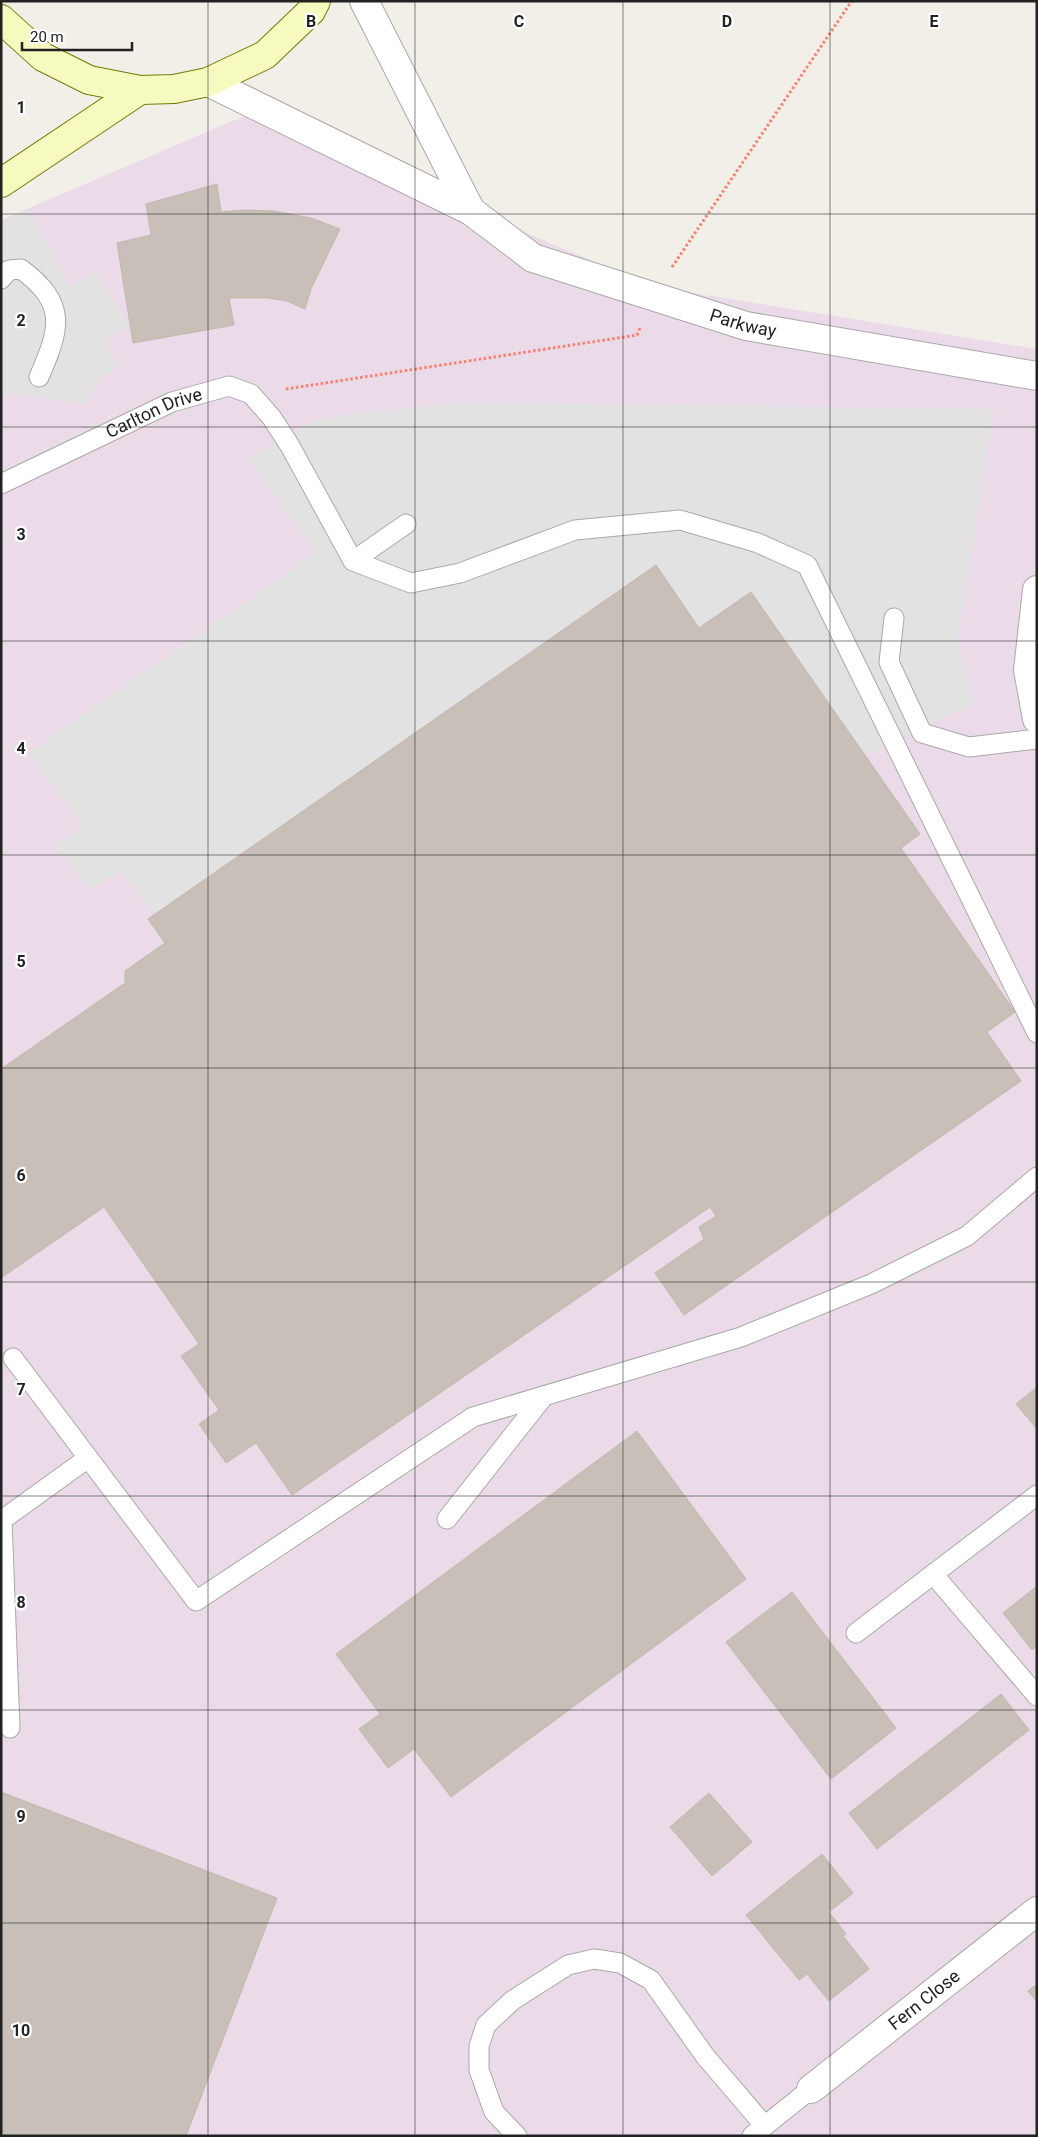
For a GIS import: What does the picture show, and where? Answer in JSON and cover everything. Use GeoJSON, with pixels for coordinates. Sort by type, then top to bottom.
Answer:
{"type":"FeatureCollection","features":[{"type":"Feature","properties":{"kind":"main road"},"geometry":{"type":"LineString","coordinates":[[2,24],[43,57],[89,80],[140,90],[174,89],[208,82],[265,55],[311,11],[316,1]]}},
{"type":"Feature","properties":{"kind":"main road"},"geometry":{"type":"LineString","coordinates":[[1,183],[140,90]]}},
{"type":"Feature","properties":{"kind":"street"},"geometry":{"type":"LineString","coordinates":[[364,1],[471,211]]}},
{"type":"Feature","properties":{"kind":"street"},"geometry":{"type":"LineString","coordinates":[[208,82],[471,211]]}},
{"type":"Feature","properties":{"kind":"street","name":"Parkway"},"geometry":{"type":"LineString","coordinates":[[471,211],[533,258],[746,326],[1037,376]]}},
{"type":"Feature","properties":{"kind":"street"},"geometry":{"type":"LineString","coordinates":[[1037,590],[1028,670],[1037,719]]}},
{"type":"Feature","properties":{"kind":"street","name":"Fern Close"},"geometry":{"type":"LineString","coordinates":[[811,2089],[1037,1911]]}},
{"type":"Feature","properties":{"kind":"lane"},"geometry":{"type":"LineString","coordinates":[[1,279],[10,270],[21,269],[35,280],[57,317],[54,343],[39,377]]}},
{"type":"Feature","properties":{"kind":"lane","name":"Carlton Drive"},"geometry":{"type":"LineString","coordinates":[[1,484],[172,402],[229,386],[251,394]]}},
{"type":"Feature","properties":{"kind":"lane"},"geometry":{"type":"LineString","coordinates":[[251,394],[272,418],[290,446],[353,561],[411,583],[460,573],[575,530],[680,520],[758,543],[807,566],[1037,1033]]}},
{"type":"Feature","properties":{"kind":"lane"},"geometry":{"type":"LineString","coordinates":[[353,561],[406,524]]}},
{"type":"Feature","properties":{"kind":"lane"},"geometry":{"type":"LineString","coordinates":[[894,618],[889,662],[922,733],[969,747],[1037,739]]}},
{"type":"Feature","properties":{"kind":"lane"},"geometry":{"type":"LineString","coordinates":[[13,1358],[196,1601],[473,1417],[741,1337],[871,1284],[967,1236],[1037,1177]]}},
{"type":"Feature","properties":{"kind":"lane"},"geometry":{"type":"LineString","coordinates":[[447,1519],[544,1396]]}},
{"type":"Feature","properties":{"kind":"lane"},"geometry":{"type":"LineString","coordinates":[[10,1728],[1,1520],[88,1458]]}},
{"type":"Feature","properties":{"kind":"lane"},"geometry":{"type":"LineString","coordinates":[[856,1633],[1037,1495]]}},
{"type":"Feature","properties":{"kind":"lane"},"geometry":{"type":"LineString","coordinates":[[934,1574],[1037,1696]]}},
{"type":"Feature","properties":{"kind":"lane"},"geometry":{"type":"LineString","coordinates":[[517,2136],[494,2112],[479,2070],[479,2046],[486,2026],[513,2000],[568,1964],[594,1960],[620,1962],[651,1980],[758,2130],[811,2089]]}},
{"type":"Feature","properties":{"kind":"path"},"geometry":{"type":"LineString","coordinates":[[251,394],[637,335],[652,296],[853,1]]}},
{"type":"Feature","properties":{"kind":"shaded area"},"geometry":{"type":"Polygon","coordinates":[[[244,116],[656,287],[1037,349],[1037,2136],[1,2136],[1,220],[244,116]]]}},
{"type":"Feature","properties":{"kind":"shaded area"},"geometry":{"type":"Polygon","coordinates":[[[27,209],[71,287],[95,271],[130,327],[104,341],[119,366],[97,381],[86,404],[2,392],[1,395],[1,225],[27,209]]]}},
{"type":"Feature","properties":{"kind":"shaded area"},"geometry":{"type":"Polygon","coordinates":[[[461,402],[994,409],[958,640],[974,703],[864,755],[751,592],[699,628],[656,565],[154,915],[120,870],[89,890],[56,846],[82,826],[29,752],[288,573],[315,552],[249,458],[320,418],[461,402]]]}},
{"type":"Feature","properties":{"kind":"building"},"geometry":{"type":"Polygon","coordinates":[[[217,184],[221,212],[244,210],[274,211],[311,218],[340,229],[311,289],[305,309],[287,301],[268,298],[229,298],[234,325],[133,343],[117,243],[151,235],[146,204],[217,184]]]}},
{"type":"Feature","properties":{"kind":"building"},"geometry":{"type":"Polygon","coordinates":[[[656,565],[699,628],[751,592],[920,834],[901,848],[1015,1012],[987,1032],[1021,1081],[684,1315],[655,1273],[704,1239],[699,1227],[716,1216],[710,1207],[292,1495],[256,1443],[226,1463],[199,1424],[219,1410],[181,1356],[199,1344],[104,1207],[1,1278],[1,1069],[125,983],[125,971],[165,943],[148,919],[656,565]]]}},
{"type":"Feature","properties":{"kind":"building"},"geometry":{"type":"Polygon","coordinates":[[[1037,1387],[1037,1429],[1016,1404],[1037,1387]]]}},
{"type":"Feature","properties":{"kind":"building"},"geometry":{"type":"Polygon","coordinates":[[[637,1431],[746,1579],[451,1797],[414,1749],[388,1768],[359,1729],[380,1714],[336,1654],[637,1431]]]}},
{"type":"Feature","properties":{"kind":"building"},"geometry":{"type":"Polygon","coordinates":[[[1037,1586],[1037,1646],[1032,1650],[1003,1613],[1037,1586]]]}},
{"type":"Feature","properties":{"kind":"building"},"geometry":{"type":"Polygon","coordinates":[[[792,1592],[896,1728],[831,1779],[726,1642],[792,1592]]]}},
{"type":"Feature","properties":{"kind":"building"},"geometry":{"type":"Polygon","coordinates":[[[1001,1694],[1029,1730],[877,1849],[849,1813],[1001,1694]]]}},
{"type":"Feature","properties":{"kind":"building"},"geometry":{"type":"Polygon","coordinates":[[[1,1792],[277,1898],[186,2136],[1,2136],[1,1792]]]}},
{"type":"Feature","properties":{"kind":"building"},"geometry":{"type":"Polygon","coordinates":[[[709,1793],[752,1842],[712,1876],[670,1827],[709,1793]]]}},
{"type":"Feature","properties":{"kind":"building"},"geometry":{"type":"Polygon","coordinates":[[[822,1854],[853,1893],[829,1912],[846,1934],[843,1936],[869,1969],[829,2001],[807,1974],[799,1980],[746,1915],[822,1854]]]}},
{"type":"Feature","properties":{"kind":"building"},"geometry":{"type":"Polygon","coordinates":[[[1037,1984],[1037,2002],[1028,1991],[1037,1984]]]}}]}
